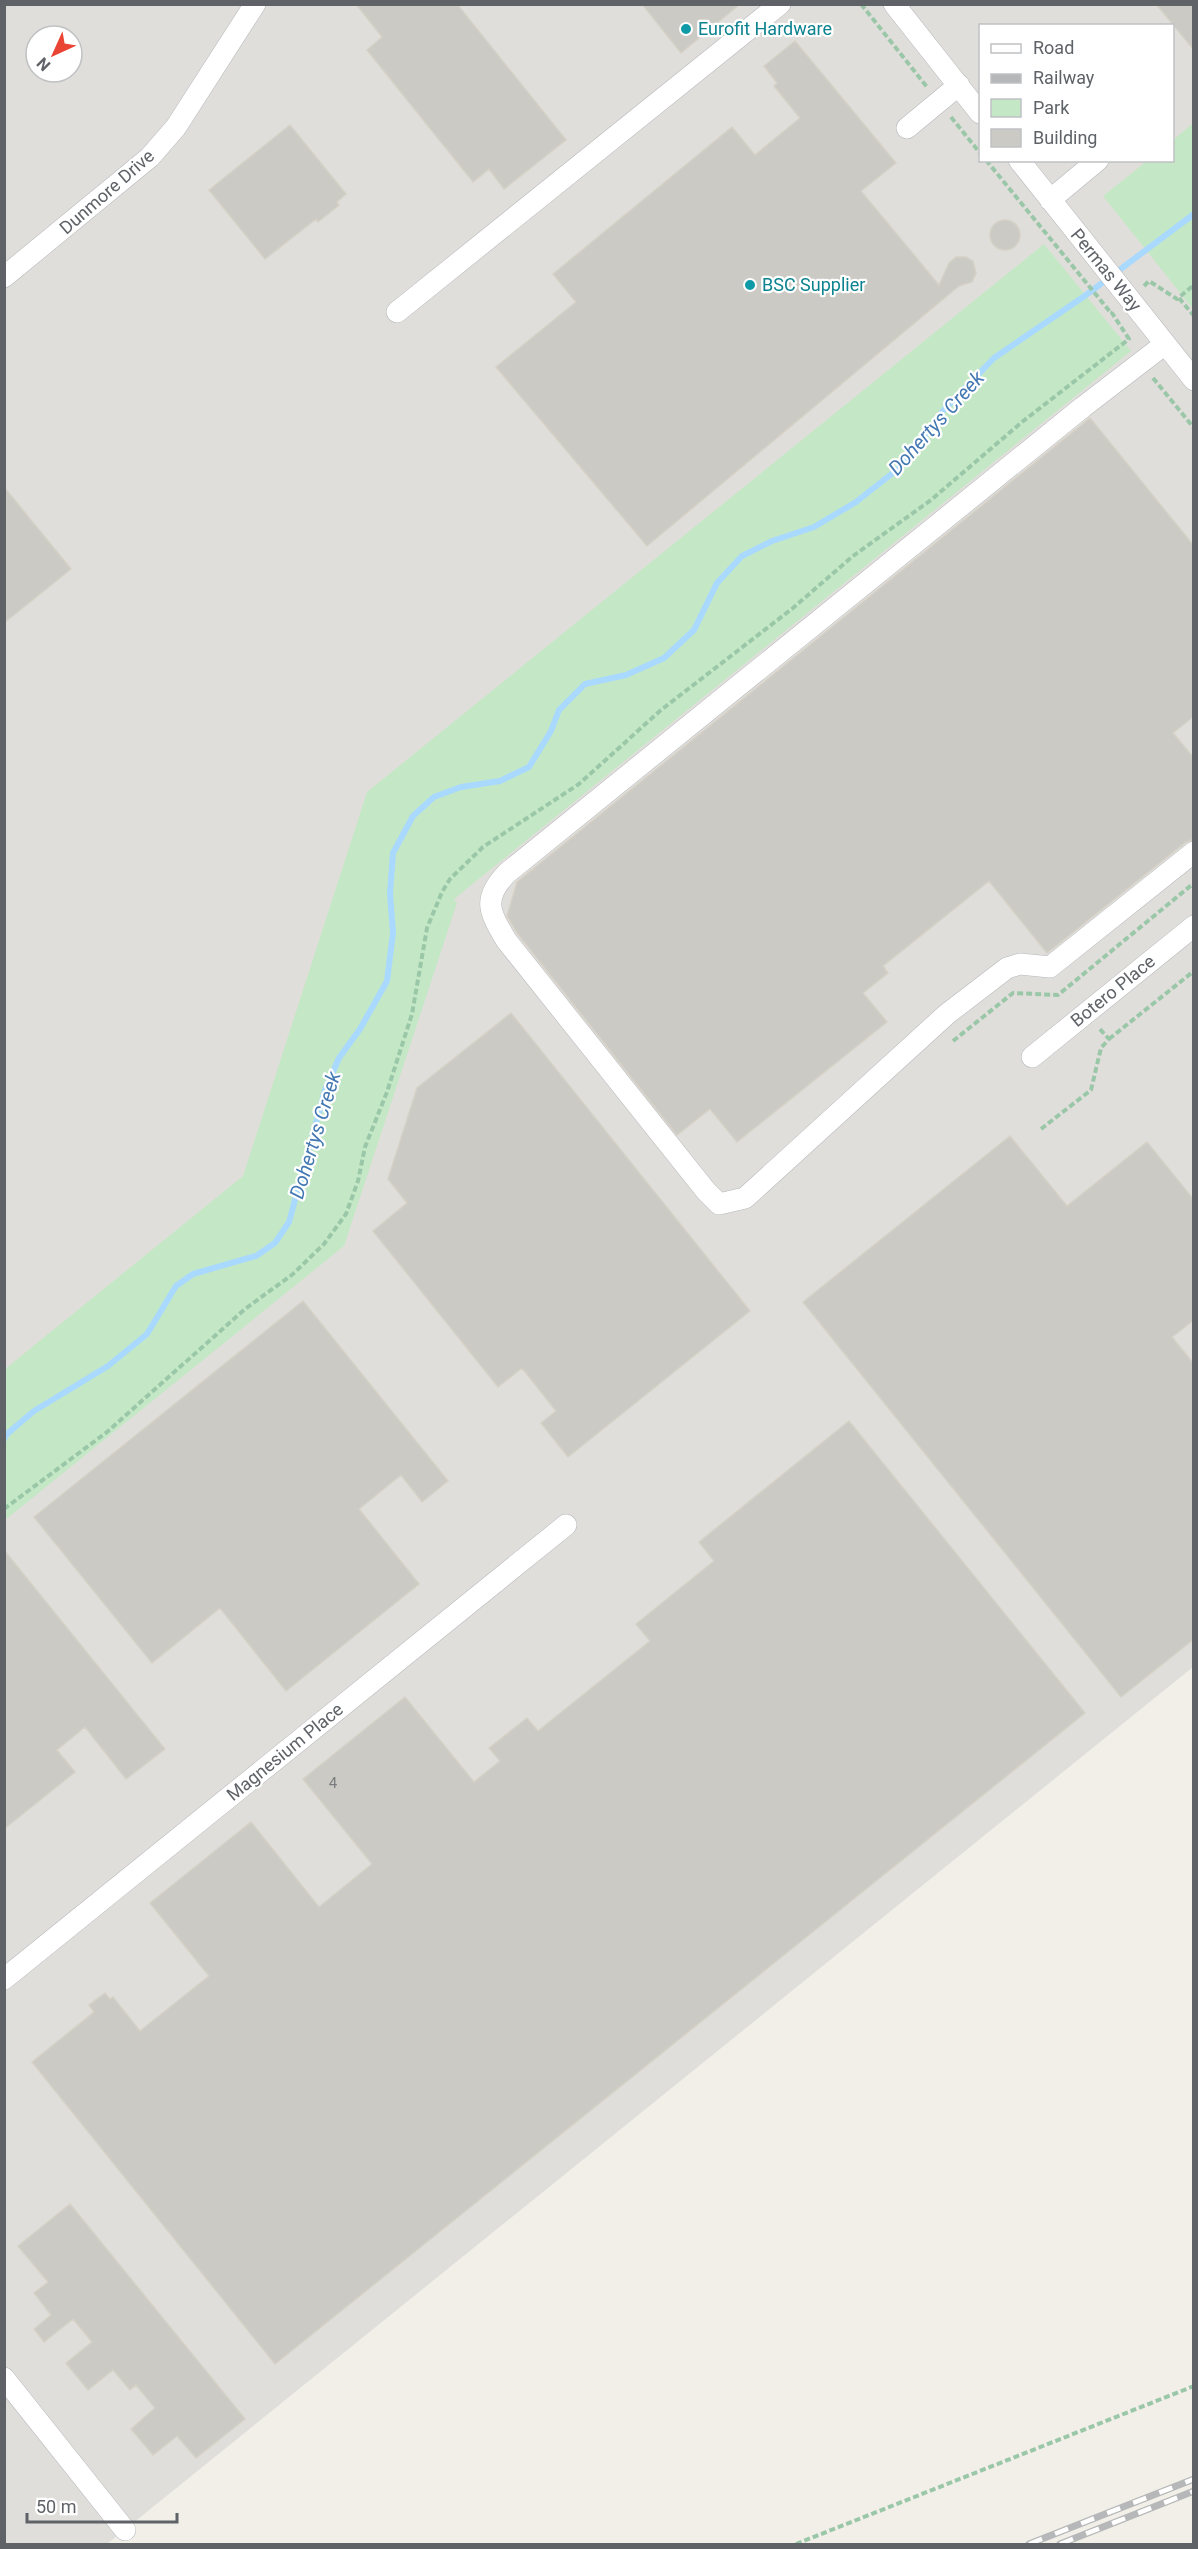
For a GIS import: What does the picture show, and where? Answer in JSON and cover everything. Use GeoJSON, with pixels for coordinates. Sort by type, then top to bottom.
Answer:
{"type":"FeatureCollection","features":[{"type":"Feature","properties":{"kind":"street","name":"Dunmore Drive"},"geometry":{"type":"LineString","coordinates":[[4,277],[150,157],[176,127],[255,4]]}},
{"type":"Feature","properties":{"kind":"street"},"geometry":{"type":"LineString","coordinates":[[398,312],[780,4]]}},
{"type":"Feature","properties":{"kind":"street"},"geometry":{"type":"LineString","coordinates":[[904,8],[958,86],[979,111]]}},
{"type":"Feature","properties":{"kind":"street"},"geometry":{"type":"LineString","coordinates":[[907,128],[958,86]]}},
{"type":"Feature","properties":{"kind":"street","name":"Permas Way"},"geometry":{"type":"LineString","coordinates":[[1021,162],[1194,380]]}},
{"type":"Feature","properties":{"kind":"street"},"geometry":{"type":"LineString","coordinates":[[1050,200],[1096,162]]}},
{"type":"Feature","properties":{"kind":"street"},"geometry":{"type":"LineString","coordinates":[[1165,344],[507,873],[494,886],[491,909],[506,940],[706,1191],[719,1204],[746,1198],[947,1014],[1007,968],[1020,964],[1050,967],[1194,852]]}},
{"type":"Feature","properties":{"kind":"street","name":"Botero Place"},"geometry":{"type":"LineString","coordinates":[[1032,1057],[1194,926]]}},
{"type":"Feature","properties":{"kind":"street","name":"Magnesium Place"},"geometry":{"type":"LineString","coordinates":[[4,1979],[566,1525]]}},
{"type":"Feature","properties":{"kind":"street"},"geometry":{"type":"LineString","coordinates":[[4,2378],[125,2530]]}},
{"type":"Feature","properties":{"kind":"path"},"geometry":{"type":"LineString","coordinates":[[861,4],[979,151]]}},
{"type":"Feature","properties":{"kind":"path"},"geometry":{"type":"LineString","coordinates":[[988,162],[1112,314],[1142,362],[1194,428]]}},
{"type":"Feature","properties":{"kind":"path"},"geometry":{"type":"LineString","coordinates":[[1112,314],[1149,281],[1177,299],[1179,298],[1194,316]]}},
{"type":"Feature","properties":{"kind":"path"},"geometry":{"type":"LineString","coordinates":[[1179,298],[1194,285]]}},
{"type":"Feature","properties":{"kind":"path"},"geometry":{"type":"LineString","coordinates":[[4,1509],[107,1432],[245,1310],[294,1274],[324,1244],[346,1214],[358,1181],[365,1147],[387,1092],[412,1014],[427,928],[450,879],[483,847],[579,784],[661,710],[793,608],[853,556],[931,500],[1022,422],[1129,339]]}},
{"type":"Feature","properties":{"kind":"path"},"geometry":{"type":"LineString","coordinates":[[1041,1129],[1091,1090],[1101,1048],[1109,1039],[1194,971]]}},
{"type":"Feature","properties":{"kind":"path"},"geometry":{"type":"LineString","coordinates":[[1067,987],[1109,1039]]}},
{"type":"Feature","properties":{"kind":"path"},"geometry":{"type":"LineString","coordinates":[[796,2544],[1194,2386]]}},
{"type":"Feature","properties":{"kind":"shaded area"},"geometry":{"type":"Polygon","coordinates":[[[5,5],[1193,5],[1193,1667],[107,2544],[5,2544],[5,5]]]}},
{"type":"Feature","properties":{"kind":"green space"},"geometry":{"type":"Polygon","coordinates":[[[1193,123],[1193,309],[1103,196],[1146,162],[1174,162],[1174,139],[1193,123]]]}},
{"type":"Feature","properties":{"kind":"green space"},"geometry":{"type":"Polygon","coordinates":[[[1044,244],[1131,351],[454,899],[457,903],[344,1246],[5,1520],[5,1369],[243,1176],[367,792],[1044,244]]]}},
{"type":"Feature","properties":{"kind":"building"},"geometry":{"type":"Polygon","coordinates":[[[356,4],[457,4],[566,140],[504,189],[489,169],[473,182],[367,50],[382,37],[356,4]]]}},
{"type":"Feature","properties":{"kind":"building","name":"Eurofit Hardware"},"geometry":{"type":"Polygon","coordinates":[[[642,4],[740,4],[681,53],[642,4]]]}},
{"type":"Feature","properties":{"kind":"building"},"geometry":{"type":"Polygon","coordinates":[[[1156,4],[1194,4],[1194,50],[1174,24],[1156,4]]]}},
{"type":"Feature","properties":{"kind":"building","name":"BSC Supplier"},"geometry":{"type":"Polygon","coordinates":[[[795,41],[896,163],[861,191],[939,285],[949,263],[956,257],[966,257],[973,261],[976,273],[972,282],[959,286],[647,546],[496,367],[576,302],[553,274],[732,127],[755,155],[800,118],[774,86],[777,83],[764,66],[795,41]]]}},
{"type":"Feature","properties":{"kind":"building"},"geometry":{"type":"Polygon","coordinates":[[[290,125],[346,194],[337,202],[339,205],[318,222],[316,219],[265,259],[209,190],[290,125]]]}},
{"type":"Feature","properties":{"kind":"building"},"geometry":{"type":"Polygon","coordinates":[[[1005,220],[1016,224],[1020,235],[1016,246],[1005,250],[994,246],[990,235],[994,224],[1005,220]]]}},
{"type":"Feature","properties":{"kind":"building"},"geometry":{"type":"Polygon","coordinates":[[[1090,418],[1194,546],[1194,716],[1173,733],[1194,758],[1194,839],[1186,842],[1047,953],[989,881],[883,966],[888,973],[863,993],[887,1022],[737,1142],[710,1109],[677,1135],[517,933],[507,916],[517,882],[1090,418]]]}},
{"type":"Feature","properties":{"kind":"building"},"geometry":{"type":"Polygon","coordinates":[[[4,487],[71,569],[4,623],[4,487]]]}},
{"type":"Feature","properties":{"kind":"building"},"geometry":{"type":"Polygon","coordinates":[[[511,1013],[750,1311],[568,1457],[541,1423],[556,1411],[522,1368],[498,1387],[373,1231],[407,1203],[388,1179],[417,1088],[511,1013]]]}},
{"type":"Feature","properties":{"kind":"building"},"geometry":{"type":"Polygon","coordinates":[[[1010,1136],[1067,1206],[1147,1142],[1194,1200],[1194,1320],[1172,1337],[1194,1364],[1194,1639],[1121,1697],[803,1302],[1010,1136]]]}},
{"type":"Feature","properties":{"kind":"building"},"geometry":{"type":"Polygon","coordinates":[[[303,1301],[448,1481],[422,1502],[401,1475],[359,1509],[419,1584],[286,1691],[220,1608],[152,1663],[34,1517],[303,1301]]]}},
{"type":"Feature","properties":{"kind":"building"},"geometry":{"type":"Polygon","coordinates":[[[849,1421],[1085,1713],[275,2364],[32,2062],[94,2012],[89,2005],[105,1993],[110,1999],[113,1997],[140,2031],[209,1976],[150,1903],[251,1822],[319,1907],[372,1864],[303,1779],[405,1697],[474,1782],[500,1761],[489,1748],[527,1718],[538,1731],[650,1641],[636,1624],[714,1561],[699,1542],[849,1421]]]}},
{"type":"Feature","properties":{"kind":"building"},"geometry":{"type":"Polygon","coordinates":[[[4,1550],[165,1749],[126,1779],[85,1727],[57,1750],[75,1772],[4,1829],[4,1550]]]}},
{"type":"Feature","properties":{"kind":"building"},"geometry":{"type":"Polygon","coordinates":[[[70,2204],[245,2419],[196,2458],[177,2436],[153,2455],[131,2429],[155,2408],[136,2385],[130,2390],[113,2370],[88,2390],[66,2363],[92,2342],[73,2319],[44,2342],[34,2329],[51,2315],[34,2293],[48,2282],[18,2246],[70,2204]]]}},
{"type":"Feature","properties":{"kind":"waterway","name":"Dohertys Creek"},"geometry":{"type":"LineString","coordinates":[[4,1439],[34,1411],[108,1366],[147,1334],[176,1286],[193,1274],[256,1256],[275,1243],[289,1222],[325,1090],[339,1058],[360,1029],[387,981],[393,933],[390,893],[393,853],[413,816],[434,797],[461,787],[500,781],[529,767],[551,731],[559,710],[585,684],[626,675],[664,658],[694,630],[717,583],[742,556],[772,541],[814,527],[856,502],[904,464],[942,412],[994,358],[1086,295],[1194,214]]}},
{"type":"Feature","properties":{"kind":"railway"},"geometry":{"type":"LineString","coordinates":[[1029,2544],[1194,2479]]}},
{"type":"Feature","properties":{"kind":"railway"},"geometry":{"type":"LineString","coordinates":[[1060,2544],[1194,2491]]}},
{"type":"Feature","properties":{"kind":"place","name":"Eurofit Hardware"},"geometry":{"type":"Point","coordinates":[686,29]}},
{"type":"Feature","properties":{"kind":"place","name":"BSC Supplier"},"geometry":{"type":"Point","coordinates":[750,285]}}]}
